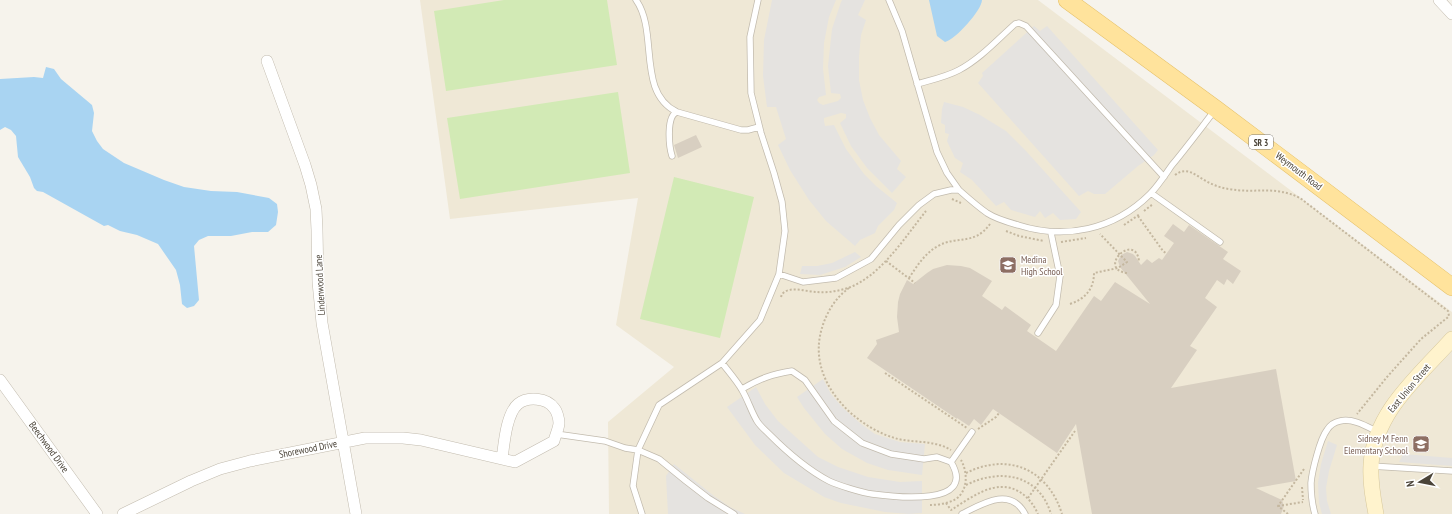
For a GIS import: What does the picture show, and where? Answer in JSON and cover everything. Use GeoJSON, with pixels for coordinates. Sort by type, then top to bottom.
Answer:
{"type":"FeatureCollection","features":[{"type":"Feature","properties":{"kind":"main road","name":"Weymouth Road"},"geometry":{"type":"LineString","coordinates":[[1068,0],[1216,109],[1452,287]]}},
{"type":"Feature","properties":{"kind":"street"},"geometry":{"type":"LineString","coordinates":[[1439,0],[1452,14]]}},
{"type":"Feature","properties":{"kind":"street","name":"Lindenwood Lane"},"geometry":{"type":"LineString","coordinates":[[267,61],[305,165],[316,209],[318,230],[318,282],[322,323],[356,514]]}},
{"type":"Feature","properties":{"kind":"street","name":"East Union Street"},"geometry":{"type":"LineString","coordinates":[[1376,514],[1371,483],[1371,466],[1373,449],[1378,432],[1395,403],[1452,339]]}},
{"type":"Feature","properties":{"kind":"street","name":"Beechwood Drive"},"geometry":{"type":"LineString","coordinates":[[0,380],[97,514]]}},
{"type":"Feature","properties":{"kind":"street"},"geometry":{"type":"LineString","coordinates":[[502,459],[506,432],[510,418],[518,404],[527,399],[536,399],[547,402],[555,409],[559,424],[556,434]]}},
{"type":"Feature","properties":{"kind":"street","name":"Shorewood Drive"},"geometry":{"type":"LineString","coordinates":[[123,514],[191,481],[220,469],[250,461],[343,442],[371,438],[403,438],[422,440],[515,462],[554,441],[556,434]]}},
{"type":"Feature","properties":{"kind":"lane"},"geometry":{"type":"LineString","coordinates":[[636,0],[645,16],[648,33],[650,65],[655,85],[658,93],[668,108],[740,130],[748,130],[759,127]]}},
{"type":"Feature","properties":{"kind":"lane"},"geometry":{"type":"LineString","coordinates":[[642,514],[632,486],[638,450],[659,405],[722,364],[760,320],[780,274],[785,231],[782,202],[759,127],[751,93],[750,37],[758,0]]}},
{"type":"Feature","properties":{"kind":"lane"},"geometry":{"type":"LineString","coordinates":[[889,0],[902,30],[937,152],[947,173],[959,190],[988,214],[1018,226],[1050,232],[1071,232],[1094,227],[1128,212],[1151,193],[1216,109]]}},
{"type":"Feature","properties":{"kind":"lane"},"geometry":{"type":"LineString","coordinates":[[917,84],[959,70],[970,63],[1015,24],[1023,24],[1164,177]]}},
{"type":"Feature","properties":{"kind":"lane"},"geometry":{"type":"LineString","coordinates":[[672,156],[669,143],[669,133],[672,116],[677,112]]}},
{"type":"Feature","properties":{"kind":"lane"},"geometry":{"type":"LineString","coordinates":[[780,274],[803,282],[836,278],[871,259],[899,225],[919,205],[934,194],[950,190],[959,190]]}},
{"type":"Feature","properties":{"kind":"lane"},"geometry":{"type":"LineString","coordinates":[[1151,193],[1220,242]]}},
{"type":"Feature","properties":{"kind":"lane"},"geometry":{"type":"LineString","coordinates":[[1038,334],[1056,306],[1060,276],[1050,232]]}},
{"type":"Feature","properties":{"kind":"lane"},"geometry":{"type":"LineString","coordinates":[[722,364],[742,389],[757,422],[787,453],[830,482],[871,494],[918,497],[938,495],[948,492],[953,486],[956,477],[955,468],[951,462],[937,457],[924,459],[891,454],[862,443],[834,421],[805,380],[792,371],[775,373],[742,389]]}},
{"type":"Feature","properties":{"kind":"lane"},"geometry":{"type":"LineString","coordinates":[[1316,514],[1312,498],[1311,483],[1326,431],[1331,425],[1338,421],[1350,420],[1378,432]]}},
{"type":"Feature","properties":{"kind":"lane"},"geometry":{"type":"LineString","coordinates":[[951,462],[972,432]]}},
{"type":"Feature","properties":{"kind":"lane"},"geometry":{"type":"LineString","coordinates":[[556,434],[594,439],[625,448],[638,450],[659,458],[692,486],[734,514]]}},
{"type":"Feature","properties":{"kind":"lane"},"geometry":{"type":"LineString","coordinates":[[1371,466],[1452,471]]}},
{"type":"Feature","properties":{"kind":"lane"},"geometry":{"type":"LineString","coordinates":[[962,514],[988,501],[997,499],[1006,499],[1015,503],[1025,514]]}},
{"type":"Feature","properties":{"kind":"lane"},"geometry":{"type":"LineString","coordinates":[[975,514],[980,507],[988,501]]}},
{"type":"Feature","properties":{"kind":"path"},"geometry":{"type":"LineString","coordinates":[[1174,176],[1183,171],[1189,171],[1205,181],[1230,189],[1271,190],[1292,194],[1319,212],[1448,311],[1448,318],[1421,339],[1387,377],[1358,414],[1354,413]]}},
{"type":"Feature","properties":{"kind":"path"},"geometry":{"type":"LineString","coordinates":[[949,198],[954,199],[966,206]]}},
{"type":"Feature","properties":{"kind":"path"},"geometry":{"type":"LineString","coordinates":[[1119,227],[1138,216],[1159,198]]}},
{"type":"Feature","properties":{"kind":"path"},"geometry":{"type":"LineString","coordinates":[[781,297],[782,294],[788,290],[822,292],[838,291],[853,285],[872,274],[885,261],[928,208]]}},
{"type":"Feature","properties":{"kind":"path"},"geometry":{"type":"LineString","coordinates":[[1138,216],[1163,251],[1167,254]]}},
{"type":"Feature","properties":{"kind":"path"},"geometry":{"type":"LineString","coordinates":[[909,278],[925,256],[932,250],[947,242],[965,240],[979,236],[990,224],[985,222]]}},
{"type":"Feature","properties":{"kind":"path"},"geometry":{"type":"LineString","coordinates":[[1004,230],[1034,240],[1053,242],[1072,241],[1093,236]]}},
{"type":"Feature","properties":{"kind":"path"},"geometry":{"type":"LineString","coordinates":[[1070,304],[1084,298],[1092,286],[1094,273],[1118,268],[1127,262],[1100,234],[1106,232]]}},
{"type":"Feature","properties":{"kind":"path"},"geometry":{"type":"LineString","coordinates":[[1127,273],[1118,268],[1116,262],[1119,254],[1124,251],[1131,251],[1138,256],[1138,261]]}},
{"type":"Feature","properties":{"kind":"path"},"geometry":{"type":"LineString","coordinates":[[885,261],[916,283]]}},
{"type":"Feature","properties":{"kind":"path"},"geometry":{"type":"LineString","coordinates":[[853,285],[838,298],[831,307],[820,335],[820,363],[825,380],[834,395],[862,422],[875,430],[901,439],[941,445],[956,454],[963,463],[966,473],[963,490],[954,500],[928,505]]}},
{"type":"Feature","properties":{"kind":"path"},"geometry":{"type":"LineString","coordinates":[[885,373],[972,432],[996,417],[999,413]]}},
{"type":"Feature","properties":{"kind":"path"},"geometry":{"type":"LineString","coordinates":[[1028,498],[1076,431]]}},
{"type":"Feature","properties":{"kind":"path"},"geometry":{"type":"LineString","coordinates":[[966,473],[988,464],[1002,463],[1031,472],[1041,479],[1052,491],[1062,514]]}},
{"type":"Feature","properties":{"kind":"path"},"geometry":{"type":"LineString","coordinates":[[1278,506],[1306,464]]}},
{"type":"Feature","properties":{"kind":"path"},"geometry":{"type":"LineString","coordinates":[[1303,477],[1304,469]]}},
{"type":"Feature","properties":{"kind":"path"},"geometry":{"type":"LineString","coordinates":[[965,485],[986,477],[1001,476],[1016,478],[1039,491],[1048,504],[1051,514]]}},
{"type":"Feature","properties":{"kind":"path"},"geometry":{"type":"LineString","coordinates":[[1302,485],[1304,506]]}},
{"type":"Feature","properties":{"kind":"path"},"geometry":{"type":"LineString","coordinates":[[1278,506],[1303,502]]}},
{"type":"Feature","properties":{"kind":"path"},"geometry":{"type":"LineString","coordinates":[[1278,506],[1288,514]]}},
{"type":"Feature","properties":{"kind":"shaded area","name":"Medina High School"},"geometry":{"type":"Polygon","coordinates":[[[420,0],[1038,0],[1452,312],[1452,514],[609,514],[608,422],[674,367],[616,325],[638,198],[450,219],[420,0]]]}},
{"type":"Feature","properties":{"kind":"shaded area"},"geometry":{"type":"Polygon","coordinates":[[[772,0],[836,0],[829,17],[824,43],[823,69],[826,95],[819,97],[817,100],[823,105],[838,101],[841,98],[840,94],[831,93],[828,66],[832,29],[841,2],[842,0],[865,0],[858,15],[866,20],[861,35],[859,57],[859,80],[863,100],[879,135],[901,161],[897,169],[906,177],[892,193],[867,168],[851,146],[840,123],[846,118],[846,114],[841,113],[824,118],[825,126],[834,125],[846,149],[864,174],[897,203],[894,210],[878,226],[875,233],[860,240],[855,246],[826,221],[809,200],[790,170],[778,145],[786,139],[776,107],[767,107],[763,76],[764,40],[772,0]]]}},
{"type":"Feature","properties":{"kind":"shaded area"},"geometry":{"type":"Polygon","coordinates":[[[1034,26],[1040,31],[1047,26],[1158,150],[1154,155],[1138,166],[1105,194],[1094,194],[1088,191],[1079,196],[978,83],[983,76],[982,73],[1034,26]]]}},
{"type":"Feature","properties":{"kind":"shaded area"},"geometry":{"type":"Polygon","coordinates":[[[944,102],[963,107],[980,115],[1006,131],[1081,212],[1076,219],[1060,220],[1053,213],[1045,218],[1040,211],[1035,217],[1011,210],[1004,202],[996,206],[972,180],[960,172],[963,163],[955,158],[947,141],[949,134],[945,133],[945,125],[941,123],[944,102]]]}},
{"type":"Feature","properties":{"kind":"shaded area"},"geometry":{"type":"Polygon","coordinates":[[[855,252],[861,257],[845,267],[820,275],[800,274],[802,266],[817,266],[832,263],[855,252]]]}},
{"type":"Feature","properties":{"kind":"shaded area"},"geometry":{"type":"Polygon","coordinates":[[[823,379],[831,394],[842,407],[875,434],[900,442],[925,444],[922,475],[888,470],[867,463],[842,449],[825,434],[797,397],[823,379]]]}},
{"type":"Feature","properties":{"kind":"shaded area"},"geometry":{"type":"Polygon","coordinates":[[[756,387],[765,404],[778,421],[818,457],[838,467],[868,477],[900,482],[922,481],[922,513],[909,514],[885,512],[841,503],[824,497],[784,473],[755,445],[727,407],[756,387]]]}},
{"type":"Feature","properties":{"kind":"shaded area"},"geometry":{"type":"Polygon","coordinates":[[[1328,441],[1337,445],[1329,471],[1326,488],[1327,501],[1331,514],[1322,514],[1319,503],[1318,483],[1321,464],[1328,441]]]}},
{"type":"Feature","properties":{"kind":"shaded area"},"geometry":{"type":"Polygon","coordinates":[[[1403,454],[1452,458],[1452,466],[1399,462],[1403,454]]]}},
{"type":"Feature","properties":{"kind":"shaded area"},"geometry":{"type":"Polygon","coordinates":[[[674,464],[714,496],[730,507],[745,514],[668,514],[666,476],[674,464]]]}},
{"type":"Feature","properties":{"kind":"green space"},"geometry":{"type":"Polygon","coordinates":[[[504,0],[607,0],[617,65],[446,91],[434,11],[504,0]]]}},
{"type":"Feature","properties":{"kind":"green space"},"geometry":{"type":"Polygon","coordinates":[[[618,92],[630,173],[460,199],[447,118],[618,92]]]}},
{"type":"Feature","properties":{"kind":"green space"},"geometry":{"type":"Polygon","coordinates":[[[674,177],[754,197],[720,338],[640,319],[674,177]]]}},
{"type":"Feature","properties":{"kind":"water"},"geometry":{"type":"Polygon","coordinates":[[[929,0],[982,0],[978,10],[967,24],[955,36],[945,42],[937,36],[929,0]]]}},
{"type":"Feature","properties":{"kind":"water"},"geometry":{"type":"Polygon","coordinates":[[[46,67],[54,69],[61,79],[92,105],[94,113],[92,131],[97,141],[103,149],[124,163],[184,187],[211,191],[237,192],[269,198],[277,204],[278,212],[276,225],[268,232],[252,232],[231,236],[208,236],[199,240],[194,246],[199,300],[194,306],[187,308],[182,304],[180,285],[176,270],[158,244],[137,235],[120,231],[108,225],[104,226],[43,192],[37,191],[34,188],[30,177],[18,157],[16,136],[11,130],[5,127],[0,130],[0,79],[34,77],[43,78],[46,67]]]}},
{"type":"Feature","properties":{"kind":"building"},"geometry":{"type":"Polygon","coordinates":[[[696,135],[702,147],[678,158],[674,145],[696,135]]]}},
{"type":"Feature","properties":{"kind":"building"},"geometry":{"type":"Polygon","coordinates":[[[1173,224],[1184,232],[1189,225],[1228,252],[1223,259],[1241,271],[1233,284],[1227,279],[1224,285],[1217,280],[1205,298],[1217,307],[1190,346],[1197,350],[1171,388],[1276,369],[1296,481],[1256,488],[1282,500],[1284,506],[1281,514],[1092,514],[1076,424],[1057,453],[993,409],[981,425],[974,419],[969,426],[867,358],[877,344],[876,340],[899,332],[897,317],[898,302],[907,280],[913,284],[933,269],[947,265],[970,268],[992,281],[982,296],[1002,310],[1005,306],[1031,325],[1027,331],[1056,351],[1094,296],[1101,301],[1115,282],[1150,304],[1120,267],[1118,261],[1121,255],[1127,252],[1133,254],[1141,265],[1147,259],[1152,263],[1159,258],[1162,260],[1174,243],[1164,236],[1173,224]]]}},
{"type":"Feature","properties":{"kind":"place","name":"Medina High School"},"geometry":{"type":"Point","coordinates":[1008,265]}},
{"type":"Feature","properties":{"kind":"place","name":"Sidney M Fenn Elementary School"},"geometry":{"type":"Point","coordinates":[1421,444]}}]}
